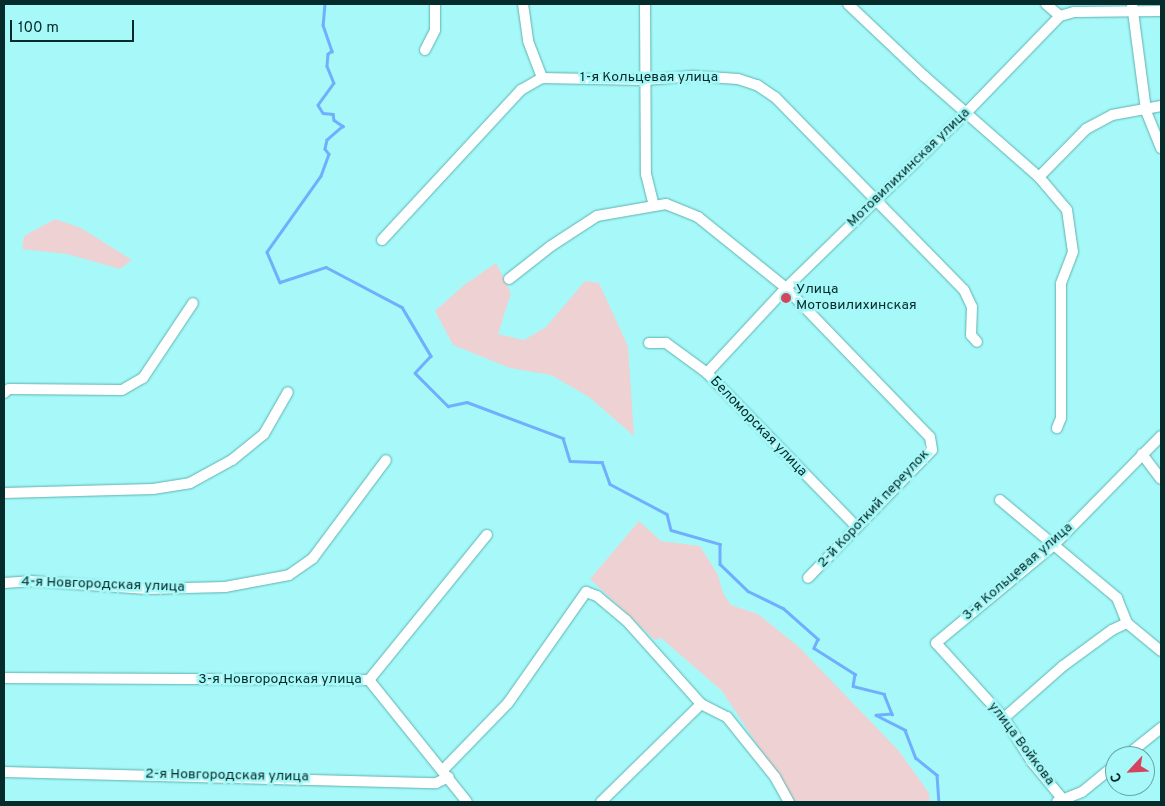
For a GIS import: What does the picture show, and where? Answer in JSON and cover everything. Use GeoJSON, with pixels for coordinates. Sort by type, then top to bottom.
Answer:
{"type":"FeatureCollection","features":[{"type":"Feature","properties":{"kind":"street"},"geometry":{"type":"LineString","coordinates":[[425,50],[436,30],[435,4]]}},
{"type":"Feature","properties":{"kind":"street"},"geometry":{"type":"LineString","coordinates":[[382,240],[521,90],[542,78],[533,60],[523,4]]}},
{"type":"Feature","properties":{"kind":"street"},"geometry":{"type":"LineString","coordinates":[[645,4],[646,174],[654,204]]}},
{"type":"Feature","properties":{"kind":"street"},"geometry":{"type":"LineString","coordinates":[[848,4],[966,113],[1039,177],[1067,210],[1072,228],[1073,252],[1061,284],[1061,418],[1057,428]]}},
{"type":"Feature","properties":{"kind":"street"},"geometry":{"type":"LineString","coordinates":[[1046,4],[1060,16],[1074,12],[1132,9],[1161,11]]}},
{"type":"Feature","properties":{"kind":"street"},"geometry":{"type":"LineString","coordinates":[[1132,9],[1146,111],[1161,148]]}},
{"type":"Feature","properties":{"kind":"street","name":"Мотовилихинская улица"},"geometry":{"type":"LineString","coordinates":[[707,373],[786,288],[966,113],[1060,16]]}},
{"type":"Feature","properties":{"kind":"street","name":"1-я Кольцевая улица"},"geometry":{"type":"LineString","coordinates":[[542,78],[646,80],[693,76],[738,79],[757,84],[775,97],[964,290],[972,307],[971,335],[977,342]]}},
{"type":"Feature","properties":{"kind":"street"},"geometry":{"type":"LineString","coordinates":[[1039,177],[1086,129],[1112,115],[1146,111],[1161,106]]}},
{"type":"Feature","properties":{"kind":"street"},"geometry":{"type":"LineString","coordinates":[[509,279],[571,231],[597,216],[654,204],[666,204],[698,217],[786,288]]}},
{"type":"Feature","properties":{"kind":"street","name":"2-й Короткий переулок"},"geometry":{"type":"LineString","coordinates":[[786,288],[930,437],[932,450],[808,578]]}},
{"type":"Feature","properties":{"kind":"street"},"geometry":{"type":"LineString","coordinates":[[4,393],[9,389],[122,390],[143,378],[193,303]]}},
{"type":"Feature","properties":{"kind":"street","name":"Беломорская улица"},"geometry":{"type":"LineString","coordinates":[[650,343],[666,343],[707,373],[857,527]]}},
{"type":"Feature","properties":{"kind":"street"},"geometry":{"type":"LineString","coordinates":[[4,493],[153,489],[190,483],[232,460],[264,434],[288,392]]}},
{"type":"Feature","properties":{"kind":"street","name":"3-я Кольцевая улица"},"geometry":{"type":"LineString","coordinates":[[936,643],[1053,546],[1161,436]]}},
{"type":"Feature","properties":{"kind":"street"},"geometry":{"type":"LineString","coordinates":[[1142,454],[1161,479]]}},
{"type":"Feature","properties":{"kind":"street","name":"4-я Новгородская улица"},"geometry":{"type":"LineString","coordinates":[[4,583],[30,581],[147,589],[225,588],[289,574],[313,558],[386,460]]}},
{"type":"Feature","properties":{"kind":"street"},"geometry":{"type":"LineString","coordinates":[[1000,500],[1117,598],[1127,623],[1161,651]]}},
{"type":"Feature","properties":{"kind":"street","name":"3-я Новгородская улица"},"geometry":{"type":"LineString","coordinates":[[4,678],[369,680],[487,535]]}},
{"type":"Feature","properties":{"kind":"street"},"geometry":{"type":"LineString","coordinates":[[446,773],[508,703],[586,592],[598,596],[626,620],[701,704],[727,717],[775,777],[790,802]]}},
{"type":"Feature","properties":{"kind":"street"},"geometry":{"type":"LineString","coordinates":[[1004,718],[1063,666],[1112,630],[1127,623]]}},
{"type":"Feature","properties":{"kind":"street","name":"улица Войкова"},"geometry":{"type":"LineString","coordinates":[[936,643],[1004,718],[1032,762],[1061,801]]}},
{"type":"Feature","properties":{"kind":"street"},"geometry":{"type":"LineString","coordinates":[[369,680],[446,773],[467,802]]}},
{"type":"Feature","properties":{"kind":"street"},"geometry":{"type":"LineString","coordinates":[[601,802],[701,704]]}},
{"type":"Feature","properties":{"kind":"street"},"geometry":{"type":"LineString","coordinates":[[1138,746],[1161,728]]}},
{"type":"Feature","properties":{"kind":"street","name":"2-я Новгородская улица"},"geometry":{"type":"LineString","coordinates":[[4,772],[436,784],[446,773]]}},
{"type":"Feature","properties":{"kind":"street"},"geometry":{"type":"LineString","coordinates":[[1061,801],[1082,792],[1105,773]]}},
{"type":"Feature","properties":{"kind":"shaded area"},"geometry":{"type":"Polygon","coordinates":[[[55,219],[81,228],[132,260],[120,269],[67,254],[22,249],[24,236],[55,219]]]}},
{"type":"Feature","properties":{"kind":"shaded area"},"geometry":{"type":"Polygon","coordinates":[[[496,263],[511,293],[498,334],[524,340],[546,327],[585,281],[599,283],[628,346],[634,436],[589,397],[551,375],[510,368],[453,345],[435,311],[464,285],[496,263]]]}},
{"type":"Feature","properties":{"kind":"shaded area"},"geometry":{"type":"Polygon","coordinates":[[[639,521],[661,541],[700,546],[718,575],[723,593],[731,605],[758,614],[799,647],[899,751],[929,793],[930,802],[795,802],[722,691],[661,638],[655,640],[590,579],[639,521]]]}},
{"type":"Feature","properties":{"kind":"waterway"},"geometry":{"type":"LineString","coordinates":[[325,4],[323,25],[332,51],[328,54],[327,66],[334,83],[318,105],[323,113],[333,114],[334,120],[343,126],[327,140],[325,149],[329,154],[321,176],[267,252],[280,282],[326,267],[402,307],[431,356],[415,373],[448,406],[467,402],[563,438],[570,461],[602,462],[610,484],[667,514],[671,530],[720,544],[720,564],[748,591],[783,608],[818,639],[814,648],[855,674],[853,686],[884,694],[892,714],[876,715],[905,730],[916,758],[937,775],[939,802]]}},
{"type":"Feature","properties":{"kind":"place","name":"Улица Мотовилихинская"},"geometry":{"type":"Point","coordinates":[786,298]}}]}
